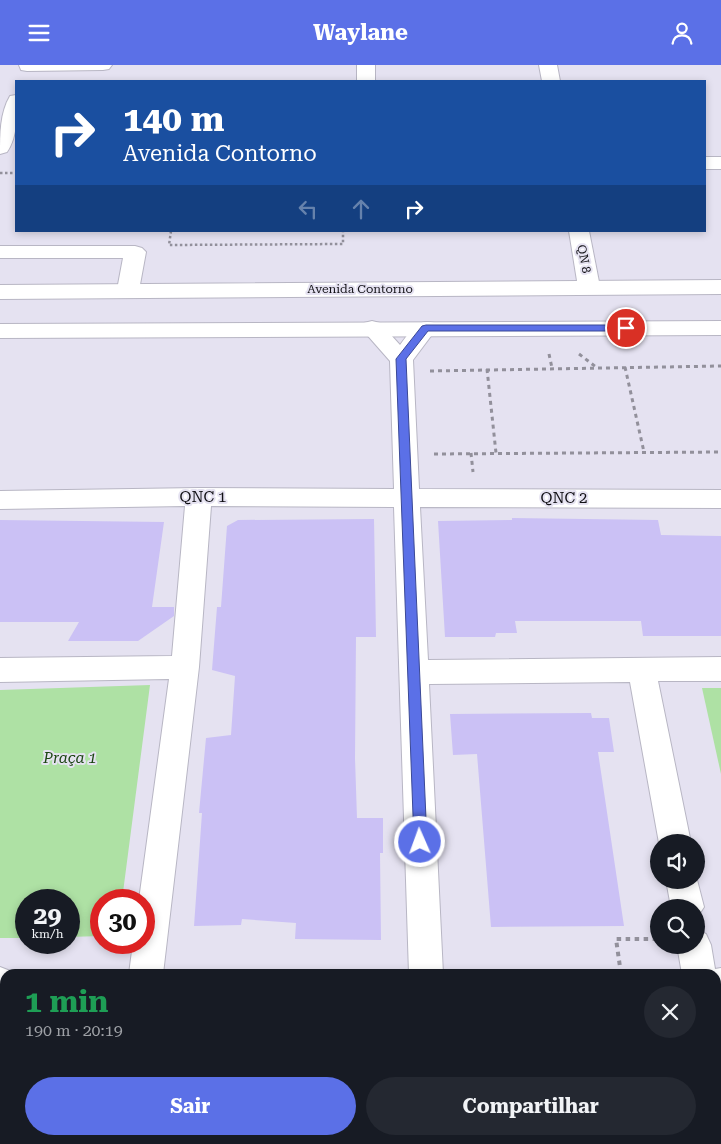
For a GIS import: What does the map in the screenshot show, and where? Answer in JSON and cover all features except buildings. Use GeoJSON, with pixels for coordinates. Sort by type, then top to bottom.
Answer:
{"type":"FeatureCollection","features":[{"type":"Feature","properties":{"kind":"street"},"geometry":{"type":"LineString","coordinates":[[25,71],[103,65]]}},
{"type":"Feature","properties":{"kind":"street"},"geometry":{"type":"LineString","coordinates":[[366,65],[366,80]]}},
{"type":"Feature","properties":{"kind":"street"},"geometry":{"type":"LineString","coordinates":[[548,65],[551,80]]}},
{"type":"Feature","properties":{"kind":"street"},"geometry":{"type":"LineString","coordinates":[[4,154],[10,102]]}},
{"type":"Feature","properties":{"kind":"street"},"geometry":{"type":"LineString","coordinates":[[706,163],[721,163]]}},
{"type":"Feature","properties":{"kind":"street","name":"QN 8"},"geometry":{"type":"LineString","coordinates":[[579,232],[590,287]]}},
{"type":"Feature","properties":{"kind":"street"},"geometry":{"type":"LineString","coordinates":[[0,251],[135,251],[128,290]]}},
{"type":"Feature","properties":{"kind":"street","name":"Avenida Contorno"},"geometry":{"type":"LineString","coordinates":[[0,292],[721,287]]}},
{"type":"Feature","properties":{"kind":"street"},"geometry":{"type":"LineString","coordinates":[[302,289],[285,298],[278,306],[275,317],[283,325],[304,329]]}},
{"type":"Feature","properties":{"kind":"street"},"geometry":{"type":"LineString","coordinates":[[372,328],[401,365],[426,969]]}},
{"type":"Feature","properties":{"kind":"street"},"geometry":{"type":"LineString","coordinates":[[401,365],[426,328]]}},
{"type":"Feature","properties":{"kind":"street"},"geometry":{"type":"LineString","coordinates":[[0,331],[721,328]]}},
{"type":"Feature","properties":{"kind":"street"},"geometry":{"type":"LineString","coordinates":[[147,969],[185,667],[199,497]]}},
{"type":"Feature","properties":{"kind":"street","name":"QNC 1"},"geometry":{"type":"LineString","coordinates":[[0,500],[199,497],[406,497]]}},
{"type":"Feature","properties":{"kind":"street","name":"QNC 2"},"geometry":{"type":"LineString","coordinates":[[406,497],[721,499]]}},
{"type":"Feature","properties":{"kind":"street"},"geometry":{"type":"LineString","coordinates":[[0,669],[185,667]]}},
{"type":"Feature","properties":{"kind":"street"},"geometry":{"type":"LineString","coordinates":[[413,672],[721,669]]}},
{"type":"Feature","properties":{"kind":"street"},"geometry":{"type":"LineString","coordinates":[[642,671],[673,834]]}},
{"type":"Feature","properties":{"kind":"street"},"geometry":{"type":"LineString","coordinates":[[696,954],[698,969]]}},
{"type":"Feature","properties":{"kind":"path"},"geometry":{"type":"LineString","coordinates":[[171,232],[169,245],[343,244],[343,232]]}},
{"type":"Feature","properties":{"kind":"path"},"geometry":{"type":"LineString","coordinates":[[401,365],[487,369],[721,366]]}},
{"type":"Feature","properties":{"kind":"path"},"geometry":{"type":"LineString","coordinates":[[625,367],[644,452]]}},
{"type":"Feature","properties":{"kind":"path"},"geometry":{"type":"LineString","coordinates":[[487,369],[496,453]]}},
{"type":"Feature","properties":{"kind":"path"},"geometry":{"type":"LineString","coordinates":[[405,457],[443,453],[721,451]]}},
{"type":"Feature","properties":{"kind":"path"},"geometry":{"type":"LineString","coordinates":[[620,969],[616,939],[650,939]]}},
{"type":"Feature","properties":{"kind":"green space","name":"Praça 1"},"geometry":{"type":"Polygon","coordinates":[[[150,685],[123,889],[90,889],[90,936],[80,937],[80,889],[15,889],[15,938],[0,938],[0,690],[150,685]]]}},
{"type":"Feature","properties":{"kind":"green space"},"geometry":{"type":"Polygon","coordinates":[[[702,688],[721,688],[721,774],[702,688]]]}},
{"type":"Feature","properties":{"kind":"route"},"geometry":{"type":"LineString","coordinates":[[420,842],[401,359],[426,328],[626,328]]}}]}
